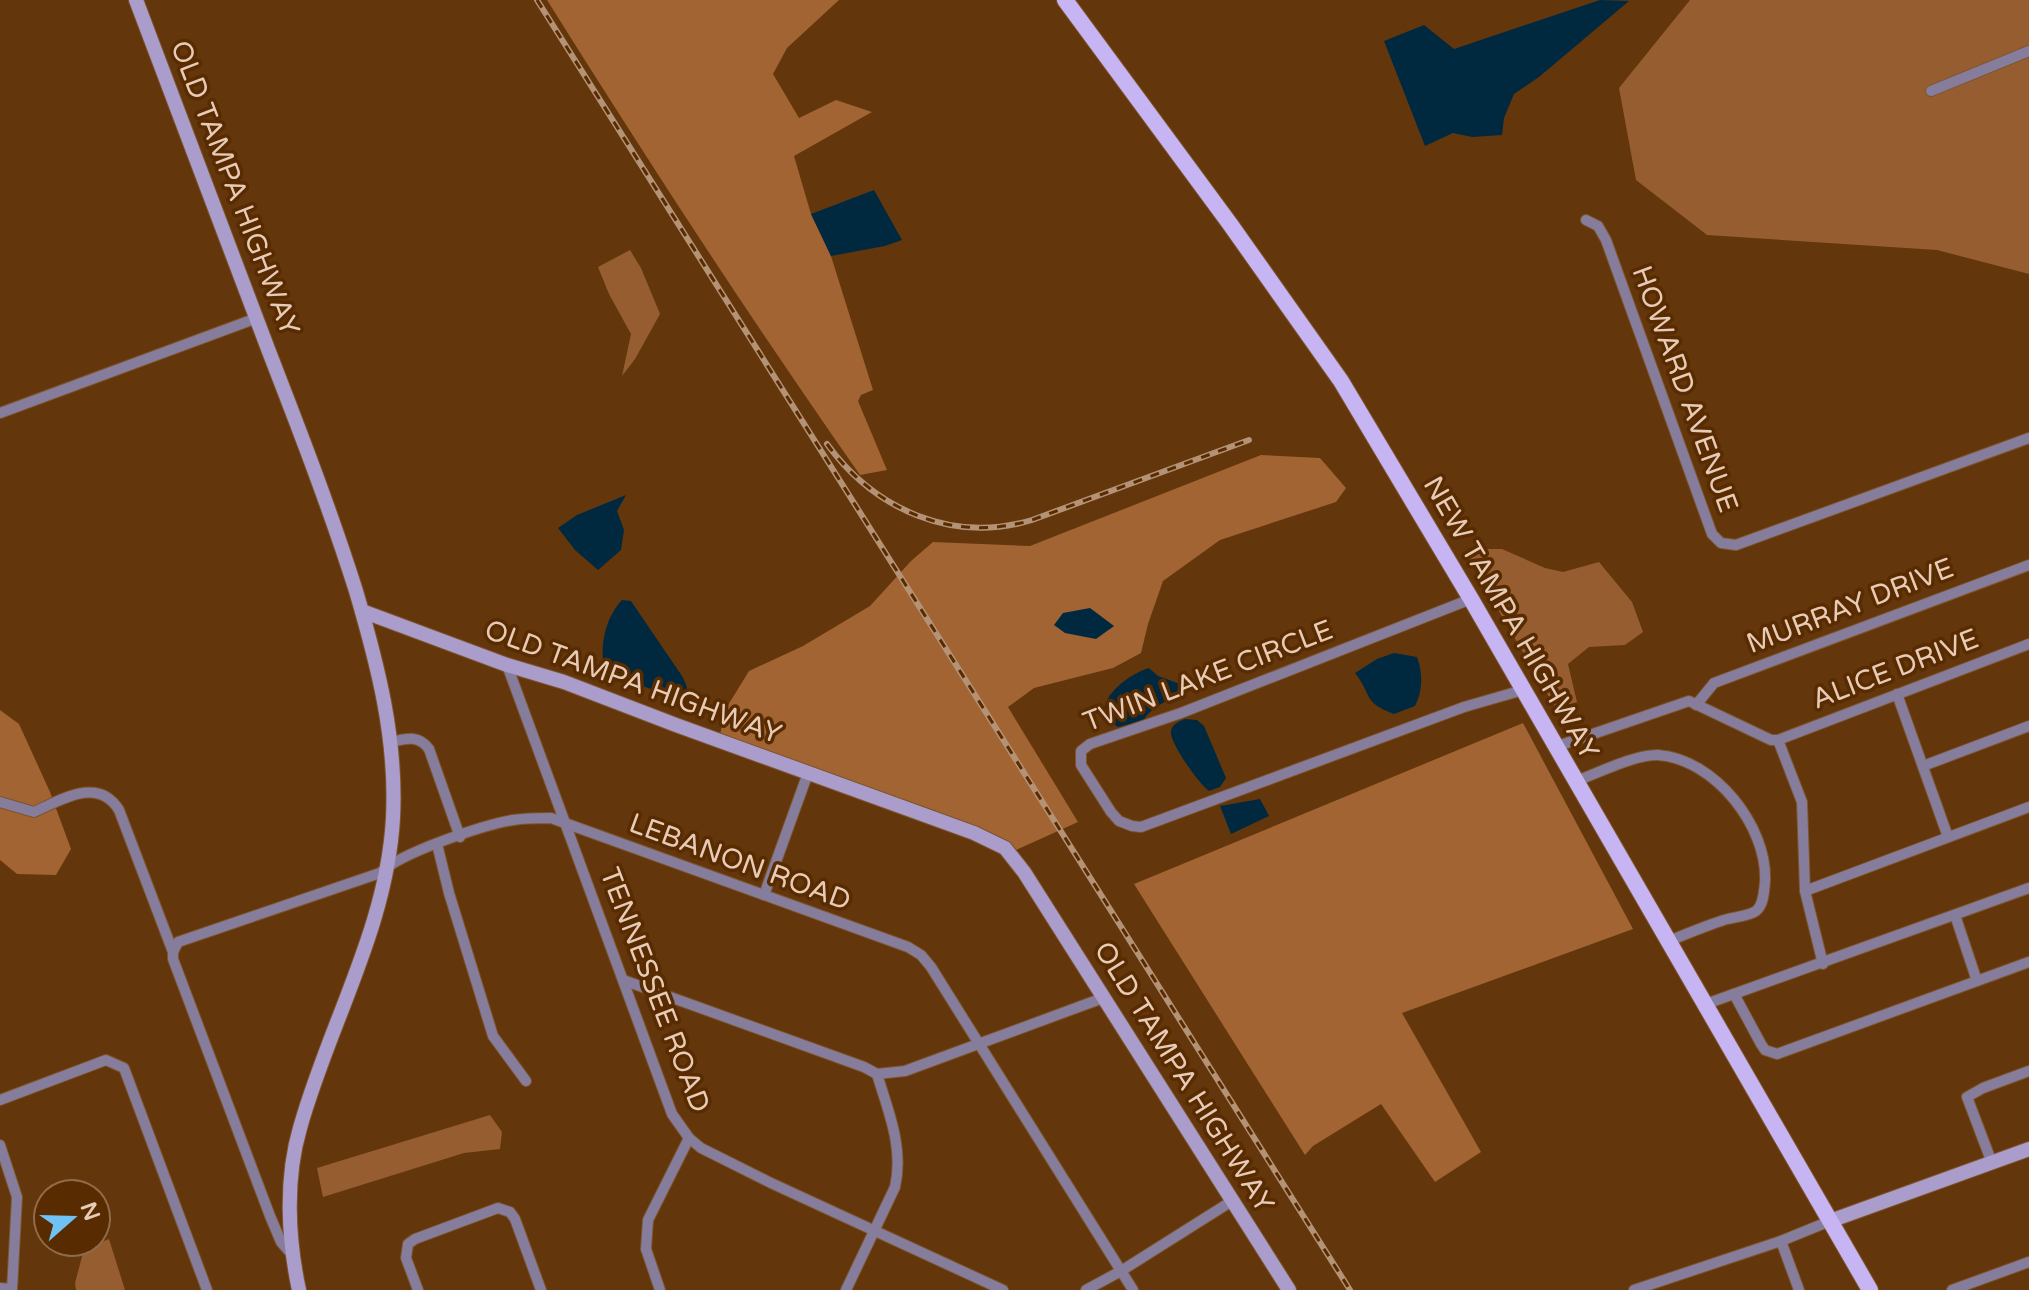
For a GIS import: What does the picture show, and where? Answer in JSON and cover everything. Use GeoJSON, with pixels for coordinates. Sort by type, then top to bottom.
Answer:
{"type":"FeatureCollection","features":[{"type":"Feature","properties":{"kind":"main road","name":"OLD TAMPA HIGHWAY"},"geometry":{"type":"LineString","coordinates":[[136,0],[326,497],[362,611],[974,833],[1005,848],[1024,872],[1289,1290]]}},
{"type":"Feature","properties":{"kind":"main road","name":"NEW TAMPA HIGHWAY"},"geometry":{"type":"LineString","coordinates":[[1065,0],[1341,381],[1471,599],[1870,1290]]}},
{"type":"Feature","properties":{"kind":"main road"},"geometry":{"type":"LineString","coordinates":[[299,1290],[290,1198],[299,1129],[380,904],[393,818],[391,742],[383,688],[362,611]]}},
{"type":"Feature","properties":{"kind":"main road"},"geometry":{"type":"LineString","coordinates":[[1830,1221],[2029,1149]]}},
{"type":"Feature","properties":{"kind":"street"},"geometry":{"type":"LineString","coordinates":[[1931,91],[2029,51]]}},
{"type":"Feature","properties":{"kind":"street","name":"HOWARD AVENUE"},"geometry":{"type":"LineString","coordinates":[[1586,220],[1598,226],[1606,240],[1712,534],[1721,543],[1736,545],[2029,438]]}},
{"type":"Feature","properties":{"kind":"street"},"geometry":{"type":"LineString","coordinates":[[0,413],[257,318]]}},
{"type":"Feature","properties":{"kind":"street","name":"MURRAY DRIVE"},"geometry":{"type":"LineString","coordinates":[[1696,705],[1714,683],[2029,565]]}},
{"type":"Feature","properties":{"kind":"street","name":"TWIN LAKE CIRCLE"},"geometry":{"type":"LineString","coordinates":[[1471,599],[1181,713],[1090,744],[1081,751],[1081,765],[1119,821],[1141,827],[1464,707],[1523,690]]}},
{"type":"Feature","properties":{"kind":"street","name":"ALICE DRIVE"},"geometry":{"type":"LineString","coordinates":[[1778,740],[2029,644]]}},
{"type":"Feature","properties":{"kind":"street","name":"TENNESSEE ROAD"},"geometry":{"type":"LineString","coordinates":[[507,665],[672,1114],[689,1138],[701,1148],[757,1176],[1003,1290]]}},
{"type":"Feature","properties":{"kind":"street"},"geometry":{"type":"LineString","coordinates":[[1897,694],[1948,837]]}},
{"type":"Feature","properties":{"kind":"street"},"geometry":{"type":"LineString","coordinates":[[1555,747],[1689,701],[1771,740],[1778,740],[1803,808],[1805,891],[1823,964]]}},
{"type":"Feature","properties":{"kind":"street"},"geometry":{"type":"LineString","coordinates":[[1923,766],[2029,726]]}},
{"type":"Feature","properties":{"kind":"street"},"geometry":{"type":"LineString","coordinates":[[391,742],[410,737],[425,743],[460,837]]}},
{"type":"Feature","properties":{"kind":"street"},"geometry":{"type":"LineString","coordinates":[[1576,781],[1658,755],[1694,767],[1712,778],[1726,789],[1747,817],[1764,860],[1761,904],[1756,911],[1669,941]]}},
{"type":"Feature","properties":{"kind":"street"},"geometry":{"type":"LineString","coordinates":[[764,895],[808,773]]}},
{"type":"Feature","properties":{"kind":"street"},"geometry":{"type":"LineString","coordinates":[[0,802],[34,812],[78,793],[100,794],[108,797],[119,810],[259,1188],[281,1242],[294,1257]]}},
{"type":"Feature","properties":{"kind":"street"},"geometry":{"type":"LineString","coordinates":[[1805,891],[2029,807]]}},
{"type":"Feature","properties":{"kind":"street","name":"LEBANON ROAD"},"geometry":{"type":"LineString","coordinates":[[173,952],[178,942],[380,873],[388,865],[437,844],[513,820],[551,818],[566,823],[908,947],[921,955],[1133,1290]]}},
{"type":"Feature","properties":{"kind":"street"},"geometry":{"type":"LineString","coordinates":[[437,844],[493,1036],[526,1081]]}},
{"type":"Feature","properties":{"kind":"street"},"geometry":{"type":"LineString","coordinates":[[1706,1004],[2029,888]]}},
{"type":"Feature","properties":{"kind":"street"},"geometry":{"type":"LineString","coordinates":[[1955,915],[1977,981]]}},
{"type":"Feature","properties":{"kind":"street"},"geometry":{"type":"LineString","coordinates":[[1734,994],[1765,1050],[1777,1054],[2029,962]]}},
{"type":"Feature","properties":{"kind":"street"},"geometry":{"type":"LineString","coordinates":[[623,980],[877,1074],[905,1071],[1103,998]]}},
{"type":"Feature","properties":{"kind":"street"},"geometry":{"type":"LineString","coordinates":[[0,1100],[106,1060],[124,1068],[207,1290]]}},
{"type":"Feature","properties":{"kind":"street"},"geometry":{"type":"LineString","coordinates":[[1992,1163],[1967,1097],[2029,1071]]}},
{"type":"Feature","properties":{"kind":"street"},"geometry":{"type":"LineString","coordinates":[[846,1290],[895,1187],[898,1143],[877,1074]]}},
{"type":"Feature","properties":{"kind":"street"},"geometry":{"type":"LineString","coordinates":[[660,1290],[646,1249],[648,1220],[689,1138]]}},
{"type":"Feature","properties":{"kind":"street"},"geometry":{"type":"LineString","coordinates":[[0,1145],[17,1197],[12,1290],[0,1288]]}},
{"type":"Feature","properties":{"kind":"street"},"geometry":{"type":"LineString","coordinates":[[1086,1290],[1232,1201]]}},
{"type":"Feature","properties":{"kind":"street"},"geometry":{"type":"LineString","coordinates":[[418,1290],[406,1258],[407,1248],[415,1239],[498,1208],[510,1212],[515,1219],[541,1290]]}},
{"type":"Feature","properties":{"kind":"street"},"geometry":{"type":"LineString","coordinates":[[1634,1290],[1652,1287],[1830,1221]]}},
{"type":"Feature","properties":{"kind":"street"},"geometry":{"type":"LineString","coordinates":[[1781,1241],[1799,1290]]}},
{"type":"Feature","properties":{"kind":"street"},"geometry":{"type":"LineString","coordinates":[[1952,1290],[2029,1262]]}},
{"type":"Feature","properties":{"kind":"shaded area"},"geometry":{"type":"Polygon","coordinates":[[[547,0],[839,0],[787,48],[773,74],[799,118],[836,100],[872,112],[794,156],[811,214],[831,256],[873,390],[861,395],[858,401],[887,470],[860,475],[700,240],[547,0]]]}},
{"type":"Feature","properties":{"kind":"shaded area"},"geometry":{"type":"Polygon","coordinates":[[[1690,0],[2029,0],[2029,274],[1937,250],[1707,235],[1636,180],[1619,88],[1690,0]]]}},
{"type":"Feature","properties":{"kind":"shaded area"},"geometry":{"type":"Polygon","coordinates":[[[630,250],[660,314],[622,376],[631,334],[598,267],[630,250]]]}},
{"type":"Feature","properties":{"kind":"shaded area"},"geometry":{"type":"Polygon","coordinates":[[[1261,455],[1320,458],[1346,488],[1336,502],[1220,540],[1163,581],[1141,653],[1113,668],[1034,688],[1008,707],[1078,822],[1016,850],[936,811],[720,735],[725,710],[749,671],[803,646],[870,606],[933,542],[1030,546],[1261,455]]]}},
{"type":"Feature","properties":{"kind":"shaded area"},"geometry":{"type":"Polygon","coordinates":[[[1502,549],[1545,568],[1563,572],[1599,562],[1632,602],[1643,632],[1625,645],[1589,647],[1568,664],[1577,702],[1556,709],[1464,551],[1502,549]]]}},
{"type":"Feature","properties":{"kind":"shaded area"},"geometry":{"type":"Polygon","coordinates":[[[0,710],[19,724],[50,792],[71,849],[56,875],[17,874],[0,860],[0,710]]]}},
{"type":"Feature","properties":{"kind":"shaded area"},"geometry":{"type":"Polygon","coordinates":[[[1523,723],[1633,929],[1402,1013],[1481,1152],[1435,1182],[1381,1104],[1313,1146],[1305,1155],[1134,884],[1523,723]]]}},
{"type":"Feature","properties":{"kind":"shaded area"},"geometry":{"type":"Polygon","coordinates":[[[490,1115],[502,1132],[500,1149],[464,1153],[323,1197],[317,1168],[490,1115]]]}},
{"type":"Feature","properties":{"kind":"shaded area"},"geometry":{"type":"Polygon","coordinates":[[[112,1249],[125,1290],[76,1290],[82,1258],[112,1258],[112,1249]]]}},
{"type":"Feature","properties":{"kind":"water"},"geometry":{"type":"Polygon","coordinates":[[[1600,0],[1629,1],[1539,77],[1514,94],[1504,118],[1502,135],[1472,137],[1453,133],[1425,146],[1384,41],[1424,25],[1454,49],[1600,0]]]}},
{"type":"Feature","properties":{"kind":"water"},"geometry":{"type":"Polygon","coordinates":[[[874,190],[902,240],[831,256],[811,214],[874,190]]]}},
{"type":"Feature","properties":{"kind":"water"},"geometry":{"type":"Polygon","coordinates":[[[626,495],[617,511],[624,530],[621,550],[598,570],[575,550],[558,528],[577,515],[626,495]]]}},
{"type":"Feature","properties":{"kind":"water"},"geometry":{"type":"Polygon","coordinates":[[[622,600],[631,601],[682,676],[687,688],[683,700],[619,678],[605,670],[605,633],[611,615],[622,600]]]}},
{"type":"Feature","properties":{"kind":"water"},"geometry":{"type":"Polygon","coordinates":[[[1090,608],[1114,626],[1096,639],[1065,633],[1054,625],[1063,613],[1090,608]]]}},
{"type":"Feature","properties":{"kind":"water"},"geometry":{"type":"Polygon","coordinates":[[[1394,653],[1417,657],[1421,682],[1415,706],[1394,714],[1372,702],[1355,673],[1377,659],[1394,653]]]}},
{"type":"Feature","properties":{"kind":"water"},"geometry":{"type":"Polygon","coordinates":[[[1149,668],[1158,676],[1183,685],[1143,721],[1118,727],[1105,710],[1107,701],[1120,684],[1149,668]]]}},
{"type":"Feature","properties":{"kind":"water"},"geometry":{"type":"Polygon","coordinates":[[[1185,719],[1197,720],[1204,726],[1226,778],[1220,787],[1209,791],[1204,787],[1175,744],[1171,731],[1176,723],[1185,719]]]}},
{"type":"Feature","properties":{"kind":"water"},"geometry":{"type":"Polygon","coordinates":[[[1260,799],[1269,816],[1231,834],[1220,806],[1260,799]]]}},
{"type":"Feature","properties":{"kind":"railway"},"geometry":{"type":"LineString","coordinates":[[537,0],[1350,1290]]}},
{"type":"Feature","properties":{"kind":"railway"},"geometry":{"type":"LineString","coordinates":[[827,444],[868,487],[892,503],[918,516],[973,528],[1032,520],[1249,440]]}}]}
